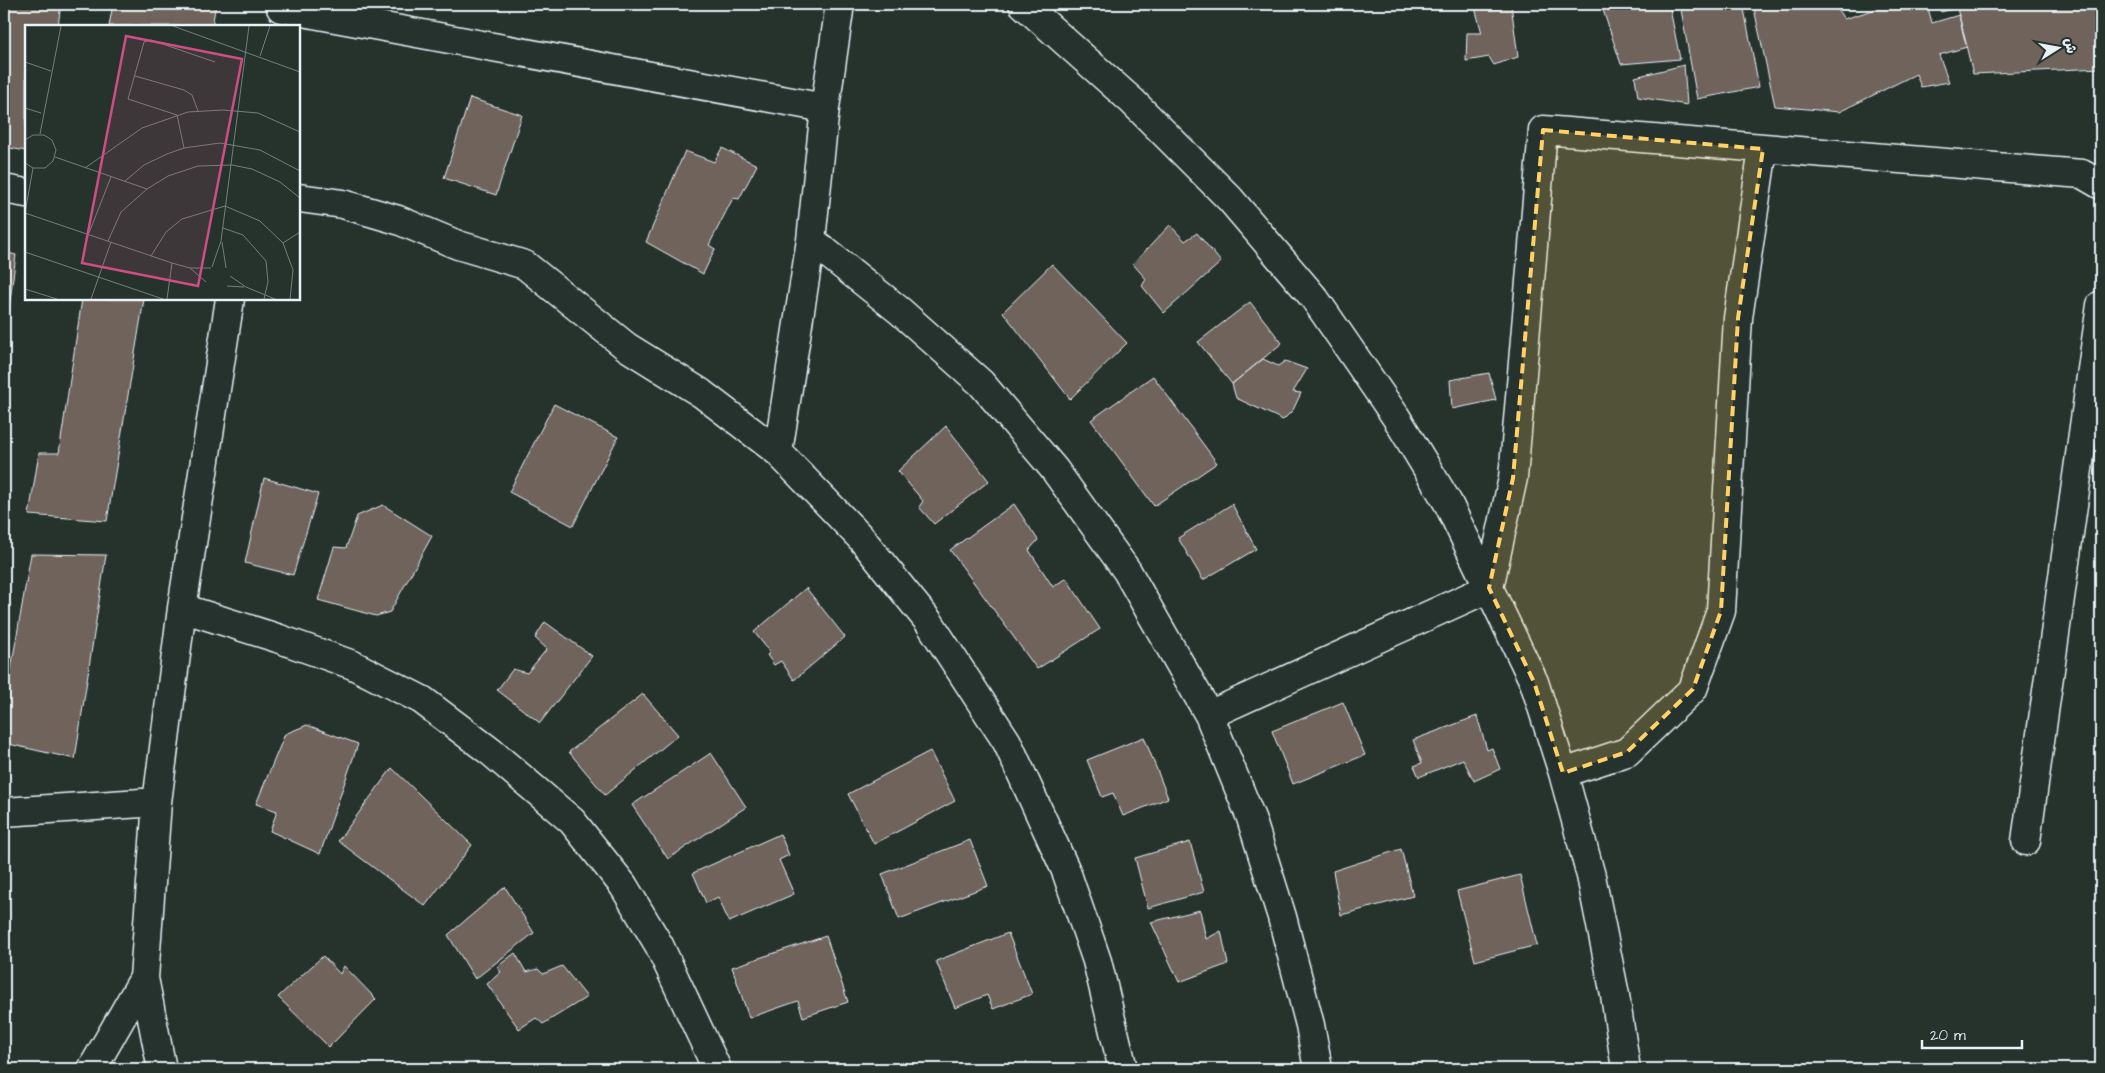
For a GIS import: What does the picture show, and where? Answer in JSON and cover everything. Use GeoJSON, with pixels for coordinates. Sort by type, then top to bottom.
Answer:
{"type":"FeatureCollection","features":[{"type":"Feature","properties":{"kind":"street"},"geometry":{"type":"LineString","coordinates":[[778,452],[811,240],[825,108],[840,4]]}},
{"type":"Feature","properties":{"kind":"street"},"geometry":{"type":"LineString","coordinates":[[1023,4],[1132,101],[1216,185],[1315,298],[1396,417],[1448,503],[1534,682],[1563,773],[1591,876],[1615,995],[1626,1069]]}},
{"type":"Feature","properties":{"kind":"street"},"geometry":{"type":"LineString","coordinates":[[280,13],[825,108]]}},
{"type":"Feature","properties":{"kind":"street"},"geometry":{"type":"LineString","coordinates":[[1489,588],[1513,478],[1543,130],[2082,174],[2101,184]]}},
{"type":"Feature","properties":{"kind":"street"},"geometry":{"type":"LineString","coordinates":[[1563,773],[1628,752],[1693,689],[1721,611],[1738,318],[1762,149]]}},
{"type":"Feature","properties":{"kind":"street"},"geometry":{"type":"LineString","coordinates":[[4,189],[25,193]]}},
{"type":"Feature","properties":{"kind":"street"},"geometry":{"type":"LineString","coordinates":[[300,198],[352,207],[398,220],[458,245],[525,265],[627,347],[701,393],[778,452],[862,538],[929,622],[1007,742],[1066,871],[1097,961],[1123,1069]]}},
{"type":"Feature","properties":{"kind":"street"},"geometry":{"type":"LineString","coordinates":[[811,240],[900,311],[981,383],[1048,461],[1126,571],[1209,715],[1251,818],[1282,917],[1310,1025],[1318,1069]]}},
{"type":"Feature","properties":{"kind":"street"},"geometry":{"type":"LineString","coordinates":[[162,1069],[144,978],[157,802],[182,608],[230,300]]}},
{"type":"Feature","properties":{"kind":"street"},"geometry":{"type":"LineString","coordinates":[[2026,841],[2101,305]]}},
{"type":"Feature","properties":{"kind":"street"},"geometry":{"type":"LineString","coordinates":[[1209,715],[1489,588]]}},
{"type":"Feature","properties":{"kind":"street"},"geometry":{"type":"LineString","coordinates":[[182,608],[277,638],[353,665],[422,700],[491,752],[572,821],[623,885],[659,945],[717,1069]]}},
{"type":"Feature","properties":{"kind":"street"},"geometry":{"type":"LineString","coordinates":[[4,812],[157,802]]}},
{"type":"Feature","properties":{"kind":"street"},"geometry":{"type":"LineString","coordinates":[[92,1069],[144,978]]}},
{"type":"Feature","properties":{"kind":"highlighted area"},"geometry":{"type":"Polygon","coordinates":[[[1543,130],[1763,149],[1738,318],[1721,611],[1693,689],[1627,752],[1563,773],[1534,682],[1489,588],[1513,478],[1543,130]]]}},
{"type":"Feature","properties":{"kind":"building"},"geometry":{"type":"Polygon","coordinates":[[[4,4],[61,4],[58,25],[25,25],[25,151],[4,147],[4,4]]]}},
{"type":"Feature","properties":{"kind":"building"},"geometry":{"type":"Polygon","coordinates":[[[113,4],[216,4],[212,25],[109,25],[113,4]]]}},
{"type":"Feature","properties":{"kind":"building"},"geometry":{"type":"Polygon","coordinates":[[[1492,4],[1511,4],[1518,57],[1494,65],[1489,57],[1466,61],[1467,33],[1482,33],[1475,8],[1492,4]]]}},
{"type":"Feature","properties":{"kind":"building"},"geometry":{"type":"Polygon","coordinates":[[[1601,4],[1669,4],[1680,59],[1621,64],[1601,4]]]}},
{"type":"Feature","properties":{"kind":"building"},"geometry":{"type":"Polygon","coordinates":[[[1680,4],[1743,4],[1759,87],[1697,99],[1680,4]]]}},
{"type":"Feature","properties":{"kind":"building"},"geometry":{"type":"Polygon","coordinates":[[[1753,4],[1870,4],[1838,10],[1844,19],[1886,6],[1886,4],[1927,4],[1932,23],[1959,15],[1967,47],[1939,55],[1949,82],[1921,87],[1916,74],[1839,112],[1775,106],[1753,4]]]}},
{"type":"Feature","properties":{"kind":"building"},"geometry":{"type":"Polygon","coordinates":[[[1938,4],[2101,4],[2101,68],[1973,74],[1957,8],[1941,12],[1938,4]]]}},
{"type":"Feature","properties":{"kind":"building"},"geometry":{"type":"Polygon","coordinates":[[[1684,65],[1687,105],[1638,97],[1635,77],[1684,65]]]}},
{"type":"Feature","properties":{"kind":"building"},"geometry":{"type":"Polygon","coordinates":[[[470,98],[522,115],[496,195],[444,178],[470,98]]]}},
{"type":"Feature","properties":{"kind":"building"},"geometry":{"type":"Polygon","coordinates":[[[722,148],[757,165],[739,199],[733,198],[709,245],[715,249],[703,274],[646,242],[685,151],[714,162],[722,148]]]}},
{"type":"Feature","properties":{"kind":"building"},"geometry":{"type":"Polygon","coordinates":[[[1170,225],[1185,241],[1197,233],[1221,262],[1164,313],[1142,286],[1146,279],[1133,264],[1170,225]]]}},
{"type":"Feature","properties":{"kind":"building"},"geometry":{"type":"Polygon","coordinates":[[[4,252],[16,255],[4,347],[4,252]]]}},
{"type":"Feature","properties":{"kind":"building"},"geometry":{"type":"Polygon","coordinates":[[[1052,264],[1127,343],[1070,399],[1003,312],[1052,264]]]}},
{"type":"Feature","properties":{"kind":"building"},"geometry":{"type":"Polygon","coordinates":[[[82,300],[144,300],[107,521],[29,515],[39,453],[59,453],[82,300]]]}},
{"type":"Feature","properties":{"kind":"building"},"geometry":{"type":"Polygon","coordinates":[[[1250,302],[1282,343],[1232,384],[1198,342],[1250,302]]]}},
{"type":"Feature","properties":{"kind":"building"},"geometry":{"type":"Polygon","coordinates":[[[1263,359],[1278,366],[1285,361],[1307,369],[1293,392],[1301,393],[1293,410],[1283,420],[1236,398],[1232,384],[1263,359]]]}},
{"type":"Feature","properties":{"kind":"building"},"geometry":{"type":"Polygon","coordinates":[[[1489,373],[1496,400],[1452,409],[1450,380],[1489,373]]]}},
{"type":"Feature","properties":{"kind":"building"},"geometry":{"type":"Polygon","coordinates":[[[1153,376],[1217,463],[1154,506],[1091,420],[1153,376]]]}},
{"type":"Feature","properties":{"kind":"building"},"geometry":{"type":"Polygon","coordinates":[[[554,404],[618,437],[573,526],[509,492],[554,404]]]}},
{"type":"Feature","properties":{"kind":"building"},"geometry":{"type":"Polygon","coordinates":[[[946,426],[989,481],[934,524],[919,507],[923,501],[898,471],[946,426]]]}},
{"type":"Feature","properties":{"kind":"building"},"geometry":{"type":"Polygon","coordinates":[[[264,478],[318,494],[293,575],[245,563],[264,478]]]}},
{"type":"Feature","properties":{"kind":"building"},"geometry":{"type":"Polygon","coordinates":[[[1014,504],[1038,540],[1029,550],[1053,587],[1066,578],[1100,629],[1037,669],[950,550],[1014,504]]]}},
{"type":"Feature","properties":{"kind":"building"},"geometry":{"type":"Polygon","coordinates":[[[1232,504],[1256,549],[1203,580],[1178,538],[1232,504]]]}},
{"type":"Feature","properties":{"kind":"building"},"geometry":{"type":"Polygon","coordinates":[[[383,505],[432,536],[390,612],[376,616],[318,600],[334,547],[346,548],[357,516],[383,505]]]}},
{"type":"Feature","properties":{"kind":"building"},"geometry":{"type":"Polygon","coordinates":[[[31,554],[106,555],[75,759],[4,743],[4,709],[31,554]]]}},
{"type":"Feature","properties":{"kind":"building"},"geometry":{"type":"Polygon","coordinates":[[[806,588],[845,637],[794,680],[781,661],[774,665],[767,655],[770,652],[754,632],[806,588]]]}},
{"type":"Feature","properties":{"kind":"building"},"geometry":{"type":"Polygon","coordinates":[[[545,622],[592,656],[540,723],[497,690],[513,669],[527,673],[547,649],[535,638],[545,622]]]}},
{"type":"Feature","properties":{"kind":"building"},"geometry":{"type":"Polygon","coordinates":[[[643,694],[678,735],[605,795],[569,752],[643,694]]]}},
{"type":"Feature","properties":{"kind":"building"},"geometry":{"type":"Polygon","coordinates":[[[1343,702],[1365,755],[1293,784],[1272,731],[1343,702]]]}},
{"type":"Feature","properties":{"kind":"building"},"geometry":{"type":"Polygon","coordinates":[[[1477,716],[1487,750],[1492,748],[1500,769],[1474,781],[1463,759],[1419,777],[1414,766],[1422,763],[1413,740],[1477,716]]]}},
{"type":"Feature","properties":{"kind":"building"},"geometry":{"type":"Polygon","coordinates":[[[307,725],[358,744],[320,854],[270,831],[277,811],[256,804],[285,734],[307,725]]]}},
{"type":"Feature","properties":{"kind":"building"},"geometry":{"type":"Polygon","coordinates":[[[1144,737],[1168,798],[1123,816],[1113,793],[1102,797],[1087,760],[1144,737]]]}},
{"type":"Feature","properties":{"kind":"building"},"geometry":{"type":"Polygon","coordinates":[[[930,751],[955,801],[874,844],[848,794],[930,751]]]}},
{"type":"Feature","properties":{"kind":"building"},"geometry":{"type":"Polygon","coordinates":[[[711,753],[746,807],[668,859],[632,805],[711,753]]]}},
{"type":"Feature","properties":{"kind":"building"},"geometry":{"type":"Polygon","coordinates":[[[392,768],[472,845],[425,906],[338,841],[392,768]]]}},
{"type":"Feature","properties":{"kind":"building"},"geometry":{"type":"Polygon","coordinates":[[[780,834],[789,855],[779,860],[794,894],[729,922],[718,897],[706,903],[693,873],[780,834]]]}},
{"type":"Feature","properties":{"kind":"building"},"geometry":{"type":"Polygon","coordinates":[[[970,840],[988,886],[899,919],[882,874],[970,840]]]}},
{"type":"Feature","properties":{"kind":"building"},"geometry":{"type":"Polygon","coordinates":[[[1190,842],[1204,892],[1148,908],[1135,858],[1190,842]]]}},
{"type":"Feature","properties":{"kind":"building"},"geometry":{"type":"Polygon","coordinates":[[[1401,849],[1413,896],[1341,915],[1333,871],[1401,849]]]}},
{"type":"Feature","properties":{"kind":"building"},"geometry":{"type":"Polygon","coordinates":[[[1520,875],[1537,945],[1475,961],[1457,891],[1520,875]]]}},
{"type":"Feature","properties":{"kind":"building"},"geometry":{"type":"Polygon","coordinates":[[[505,887],[534,933],[475,979],[448,935],[505,887]]]}},
{"type":"Feature","properties":{"kind":"building"},"geometry":{"type":"Polygon","coordinates":[[[1200,910],[1206,939],[1221,931],[1228,964],[1179,982],[1151,922],[1200,910]]]}},
{"type":"Feature","properties":{"kind":"building"},"geometry":{"type":"Polygon","coordinates":[[[1008,933],[1032,994],[993,1009],[987,995],[955,1008],[936,961],[1008,933]]]}},
{"type":"Feature","properties":{"kind":"building"},"geometry":{"type":"Polygon","coordinates":[[[826,936],[848,1002],[803,1017],[798,1001],[749,1018],[732,967],[826,936]]]}},
{"type":"Feature","properties":{"kind":"building"},"geometry":{"type":"Polygon","coordinates":[[[515,953],[526,972],[538,969],[543,974],[562,966],[587,997],[543,1024],[536,1018],[519,1029],[487,984],[501,972],[497,967],[515,953]]]}},
{"type":"Feature","properties":{"kind":"building"},"geometry":{"type":"Polygon","coordinates":[[[323,956],[340,974],[344,966],[376,999],[329,1047],[278,997],[323,956]]]}}]}
